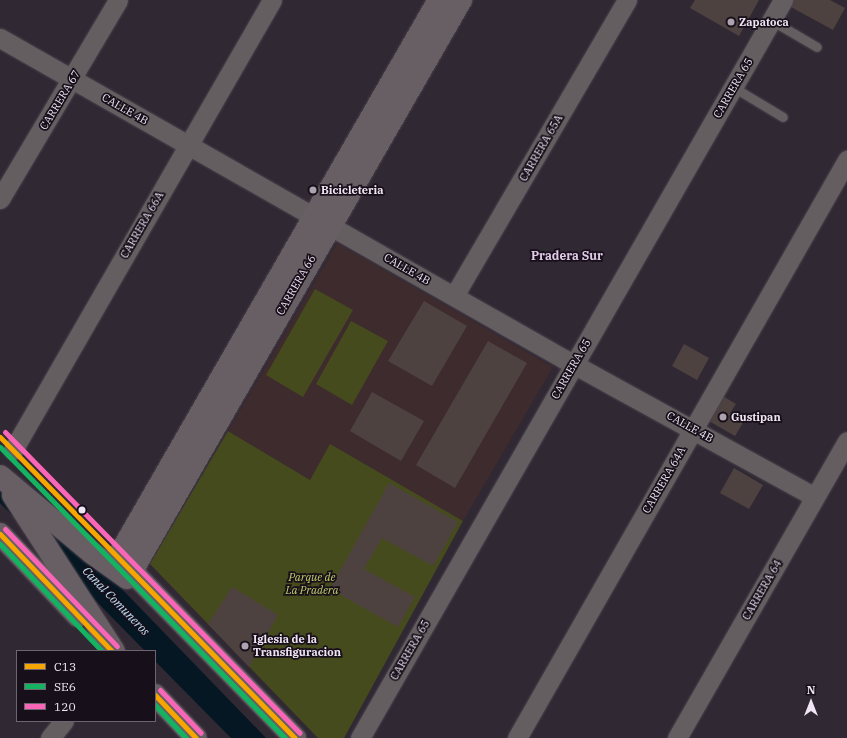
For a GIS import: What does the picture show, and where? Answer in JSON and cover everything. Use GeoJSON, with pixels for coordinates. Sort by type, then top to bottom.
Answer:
{"type":"FeatureCollection","features":[{"type":"Feature","properties":{"kind":"street","name":"CARRERA 67"},"geometry":{"type":"LineString","coordinates":[[0,199],[118,0]]}},
{"type":"Feature","properties":{"kind":"street","name":"CARRERA 66A"},"geometry":{"type":"LineString","coordinates":[[13,450],[272,0]]}},
{"type":"Feature","properties":{"kind":"street","name":"CARRERA 66"},"geometry":{"type":"LineString","coordinates":[[171,611],[125,564],[322,221],[439,0]]}},
{"type":"Feature","properties":{"kind":"street","name":"CARRERA 66"},"geometry":{"type":"LineString","coordinates":[[322,221],[461,0]]}},
{"type":"Feature","properties":{"kind":"street","name":"CARRERA 65A"},"geometry":{"type":"LineString","coordinates":[[454,296],[627,0]]}},
{"type":"Feature","properties":{"kind":"street","name":"CARRERA 65"},"geometry":{"type":"LineString","coordinates":[[360,738],[783,0]]}},
{"type":"Feature","properties":{"kind":"street","name":"CALLE 4B"},"geometry":{"type":"LineString","coordinates":[[0,38],[574,364],[693,428],[815,497]]}},
{"type":"Feature","properties":{"kind":"street","name":"CARRERA 64A"},"geometry":{"type":"LineString","coordinates":[[517,738],[847,160]]}},
{"type":"Feature","properties":{"kind":"street","name":"CARRERA 64"},"geometry":{"type":"LineString","coordinates":[[677,738],[847,441]]}},
{"type":"Feature","properties":{"kind":"street"},"geometry":{"type":"LineString","coordinates":[[1,476],[92,553],[171,611],[295,738]]}},
{"type":"Feature","properties":{"kind":"street"},"geometry":{"type":"LineString","coordinates":[[1,476],[112,650]]}},
{"type":"Feature","properties":{"kind":"street"},"geometry":{"type":"LineString","coordinates":[[0,534],[112,650]]}},
{"type":"Feature","properties":{"kind":"street"},"geometry":{"type":"LineString","coordinates":[[156,697],[196,738]]}},
{"type":"Feature","properties":{"kind":"street"},"geometry":{"type":"LineString","coordinates":[[50,738],[63,722]]}},
{"type":"Feature","properties":{"kind":"lane"},"geometry":{"type":"LineString","coordinates":[[772,20],[818,47]]}},
{"type":"Feature","properties":{"kind":"lane"},"geometry":{"type":"LineString","coordinates":[[733,87],[783,117]]}},
{"type":"Feature","properties":{"kind":"shaded area"},"geometry":{"type":"Polygon","coordinates":[[[337,243],[553,367],[463,521],[330,445],[310,480],[228,431],[337,243]]]}},
{"type":"Feature","properties":{"kind":"green space"},"geometry":{"type":"Polygon","coordinates":[[[315,289],[353,310],[303,397],[266,375],[315,289]]]}},
{"type":"Feature","properties":{"kind":"green space"},"geometry":{"type":"Polygon","coordinates":[[[351,321],[388,341],[352,405],[316,384],[351,321]]]}},
{"type":"Feature","properties":{"kind":"green space","name":"Parque de La Pradera"},"geometry":{"type":"Polygon","coordinates":[[[228,431],[310,480],[330,444],[463,521],[344,738],[318,738],[150,564],[228,431]]]}},
{"type":"Feature","properties":{"kind":"water","name":"Canal Comuneros"},"geometry":{"type":"Polygon","coordinates":[[[0,463],[266,738],[231,738],[156,662],[156,650],[144,650],[0,503],[0,463]]]}},
{"type":"Feature","properties":{"kind":"building","name":"Zapatoca"},"geometry":{"type":"Polygon","coordinates":[[[695,0],[759,0],[739,36],[690,8],[695,0]]]}},
{"type":"Feature","properties":{"kind":"building"},"geometry":{"type":"Polygon","coordinates":[[[792,0],[830,0],[845,8],[833,30],[789,6],[792,0]]]}},
{"type":"Feature","properties":{"kind":"building"},"geometry":{"type":"Polygon","coordinates":[[[424,301],[467,326],[432,386],[388,361],[424,301]]]}},
{"type":"Feature","properties":{"kind":"building"},"geometry":{"type":"Polygon","coordinates":[[[488,341],[527,363],[455,488],[416,465],[488,341]]]}},
{"type":"Feature","properties":{"kind":"building"},"geometry":{"type":"Polygon","coordinates":[[[684,344],[709,358],[697,380],[672,366],[684,344]]]}},
{"type":"Feature","properties":{"kind":"building"},"geometry":{"type":"Polygon","coordinates":[[[372,392],[424,421],[401,461],[350,431],[372,392]]]}},
{"type":"Feature","properties":{"kind":"building","name":"Gustipan"},"geometry":{"type":"Polygon","coordinates":[[[721,395],[736,404],[730,413],[744,421],[735,436],[707,420],[721,395]]]}},
{"type":"Feature","properties":{"kind":"building"},"geometry":{"type":"Polygon","coordinates":[[[734,468],[763,485],[749,509],[720,493],[734,468]]]}},
{"type":"Feature","properties":{"kind":"building"},"geometry":{"type":"Polygon","coordinates":[[[389,483],[458,522],[433,566],[382,538],[364,569],[415,597],[398,627],[330,589],[389,483]]]}},
{"type":"Feature","properties":{"kind":"building","name":"Iglesia de la Transfiguracion"},"geometry":{"type":"Polygon","coordinates":[[[232,587],[278,615],[249,667],[208,624],[232,587]]]}},
{"type":"Feature","properties":{"kind":"transit line","name":"120"},"geometry":{"type":"LineString","coordinates":[[5,432],[300,733]]}},
{"type":"Feature","properties":{"kind":"transit line","name":"C13"},"geometry":{"type":"LineString","coordinates":[[0,437],[295,738]]}},
{"type":"Feature","properties":{"kind":"transit line","name":"SE6"},"geometry":{"type":"LineString","coordinates":[[0,447],[285,738]]}},
{"type":"Feature","properties":{"kind":"transit line","name":"120"},"geometry":{"type":"LineString","coordinates":[[5,529],[117,646]]}},
{"type":"Feature","properties":{"kind":"transit line","name":"C13"},"geometry":{"type":"LineString","coordinates":[[0,534],[111,650]]}},
{"type":"Feature","properties":{"kind":"transit line","name":"SE6"},"geometry":{"type":"LineString","coordinates":[[0,544],[101,650]]}},
{"type":"Feature","properties":{"kind":"transit line","name":"120"},"geometry":{"type":"LineString","coordinates":[[160,690],[201,733]]}},
{"type":"Feature","properties":{"kind":"transit line","name":"C13"},"geometry":{"type":"LineString","coordinates":[[156,696],[196,738]]}},
{"type":"Feature","properties":{"kind":"transit line","name":"SE6"},"geometry":{"type":"LineString","coordinates":[[156,706],[186,738]]}},
{"type":"Feature","properties":{"kind":"place","name":"Zapatoca"},"geometry":{"type":"Point","coordinates":[731,22]}},
{"type":"Feature","properties":{"kind":"place","name":"Bicicleteria"},"geometry":{"type":"Point","coordinates":[313,190]}},
{"type":"Feature","properties":{"kind":"place","name":"Gustipan"},"geometry":{"type":"Point","coordinates":[723,417]}},
{"type":"Feature","properties":{"kind":"place","name":"Iglesia de la Transfiguracion"},"geometry":{"type":"Point","coordinates":[245,646]}},
{"type":"Feature","properties":{"kind":"district","name":"Pradera Sur"},"geometry":{"type":"Point","coordinates":[567,256]}}]}
